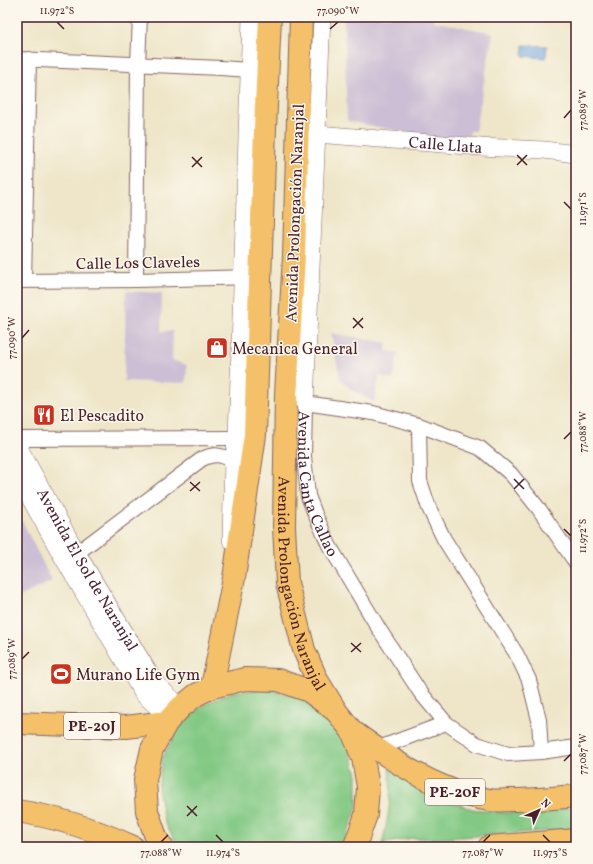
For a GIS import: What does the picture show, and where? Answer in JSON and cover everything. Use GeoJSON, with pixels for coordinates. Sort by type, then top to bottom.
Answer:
{"type":"FeatureCollection","features":[{"type":"Feature","properties":{"kind":"main road","name":"Avenida Prolongación Naranjal"},"geometry":{"type":"LineString","coordinates":[[212,687],[234,578],[255,435],[252,277],[264,128],[270,17]]}},
{"type":"Feature","properties":{"kind":"main road","name":"Avenida Prolongación Naranjal"},"geometry":{"type":"LineString","coordinates":[[301,17],[294,256],[286,394],[284,527],[287,583],[304,650],[317,680],[336,711]]}},
{"type":"Feature","properties":{"kind":"main road","name":"PE-20F"},"geometry":{"type":"LineString","coordinates":[[162,847],[157,840],[147,811],[145,780],[152,749],[173,716],[196,695],[212,687],[245,678],[278,680],[309,691],[336,711],[352,731],[376,749],[410,770],[454,792],[492,800],[539,800],[576,796]]}},
{"type":"Feature","properties":{"kind":"main road","name":"PE-20J"},"geometry":{"type":"LineString","coordinates":[[17,723],[126,728],[173,716]]}},
{"type":"Feature","properties":{"kind":"main road","name":"PE-20F"},"geometry":{"type":"LineString","coordinates":[[352,731],[363,758],[368,787],[366,815],[354,847]]}},
{"type":"Feature","properties":{"kind":"main road"},"geometry":{"type":"LineString","coordinates":[[17,811],[32,813],[69,823],[133,847]]}},
{"type":"Feature","properties":{"kind":"main road"},"geometry":{"type":"LineString","coordinates":[[489,847],[576,840]]}},
{"type":"Feature","properties":{"kind":"street"},"geometry":{"type":"LineString","coordinates":[[136,280],[138,64],[140,17]]}},
{"type":"Feature","properties":{"kind":"street","name":"Avenida Prolongación Naranjal"},"geometry":{"type":"LineString","coordinates":[[234,578],[231,536],[233,460],[237,438],[252,277],[249,70],[251,17]]}},
{"type":"Feature","properties":{"kind":"street","name":"Avenida Prolongación Naranjal"},"geometry":{"type":"LineString","coordinates":[[305,403],[322,17]]}},
{"type":"Feature","properties":{"kind":"street"},"geometry":{"type":"LineString","coordinates":[[21,280],[25,236],[23,59],[249,70]]}},
{"type":"Feature","properties":{"kind":"street","name":"Calle Llata"},"geometry":{"type":"LineString","coordinates":[[316,134],[481,147],[544,150],[576,154]]}},
{"type":"Feature","properties":{"kind":"street"},"geometry":{"type":"LineString","coordinates":[[17,220],[25,236]]}},
{"type":"Feature","properties":{"kind":"street","name":"Calle Los Claveles"},"geometry":{"type":"LineString","coordinates":[[21,280],[136,280],[252,277]]}},
{"type":"Feature","properties":{"kind":"street","name":"Avenida Canta Callao"},"geometry":{"type":"LineString","coordinates":[[576,563],[539,508],[511,474],[480,448],[419,425],[373,413],[305,403],[304,456],[308,496],[315,514],[329,545],[379,629],[420,692],[446,723],[477,744],[508,754],[541,752],[576,747]]}},
{"type":"Feature","properties":{"kind":"street"},"geometry":{"type":"LineString","coordinates":[[419,425],[420,481],[429,508],[444,539],[517,655],[529,680],[539,720],[541,752]]}},
{"type":"Feature","properties":{"kind":"street"},"geometry":{"type":"LineString","coordinates":[[17,439],[237,438]]}},
{"type":"Feature","properties":{"kind":"street","name":"Avenida El Sol de Naranjal"},"geometry":{"type":"LineString","coordinates":[[17,444],[77,554],[155,683],[173,716]]}},
{"type":"Feature","properties":{"kind":"street"},"geometry":{"type":"LineString","coordinates":[[77,554],[202,459],[210,455],[218,455],[233,460]]}},
{"type":"Feature","properties":{"kind":"street","name":"Avenida El Sol de Naranjal"},"geometry":{"type":"LineString","coordinates":[[17,475],[65,561],[143,694],[173,716]]}},
{"type":"Feature","properties":{"kind":"street"},"geometry":{"type":"LineString","coordinates":[[376,749],[446,723]]}},
{"type":"Feature","properties":{"kind":"shaded area"},"geometry":{"type":"Polygon","coordinates":[[[344,17],[433,17],[433,21],[493,33],[475,131],[470,131],[467,144],[347,121],[344,17]]]}},
{"type":"Feature","properties":{"kind":"shaded area"},"geometry":{"type":"Polygon","coordinates":[[[126,291],[162,293],[161,331],[173,331],[172,360],[187,365],[186,383],[124,381],[126,291]]]}},
{"type":"Feature","properties":{"kind":"shaded area"},"geometry":{"type":"Polygon","coordinates":[[[331,333],[387,343],[386,351],[398,353],[393,379],[379,376],[374,402],[353,391],[340,378],[331,333]]]}},
{"type":"Feature","properties":{"kind":"shaded area"},"geometry":{"type":"Polygon","coordinates":[[[18,513],[52,581],[17,598],[17,514],[18,513]]]}},
{"type":"Feature","properties":{"kind":"green space"},"geometry":{"type":"Polygon","coordinates":[[[266,689],[298,697],[326,716],[347,742],[357,774],[357,808],[345,839],[339,847],[178,847],[164,821],[158,789],[163,757],[178,728],[202,706],[232,692],[266,689]]]}},
{"type":"Feature","properties":{"kind":"green space"},"geometry":{"type":"Polygon","coordinates":[[[389,769],[441,799],[473,809],[508,813],[576,807],[576,829],[433,839],[412,838],[382,844],[388,816],[390,797],[389,769]]]}},
{"type":"Feature","properties":{"kind":"water"},"geometry":{"type":"Polygon","coordinates":[[[523,45],[547,46],[546,58],[523,56],[523,45]]]}},
{"type":"Feature","properties":{"kind":"place","name":"Mecanica General"},"geometry":{"type":"Point","coordinates":[217,348]}},
{"type":"Feature","properties":{"kind":"place","name":"El Pescadito"},"geometry":{"type":"Point","coordinates":[44,415]}},
{"type":"Feature","properties":{"kind":"place","name":"Murano Life Gym"},"geometry":{"type":"Point","coordinates":[61,674]}}]}
